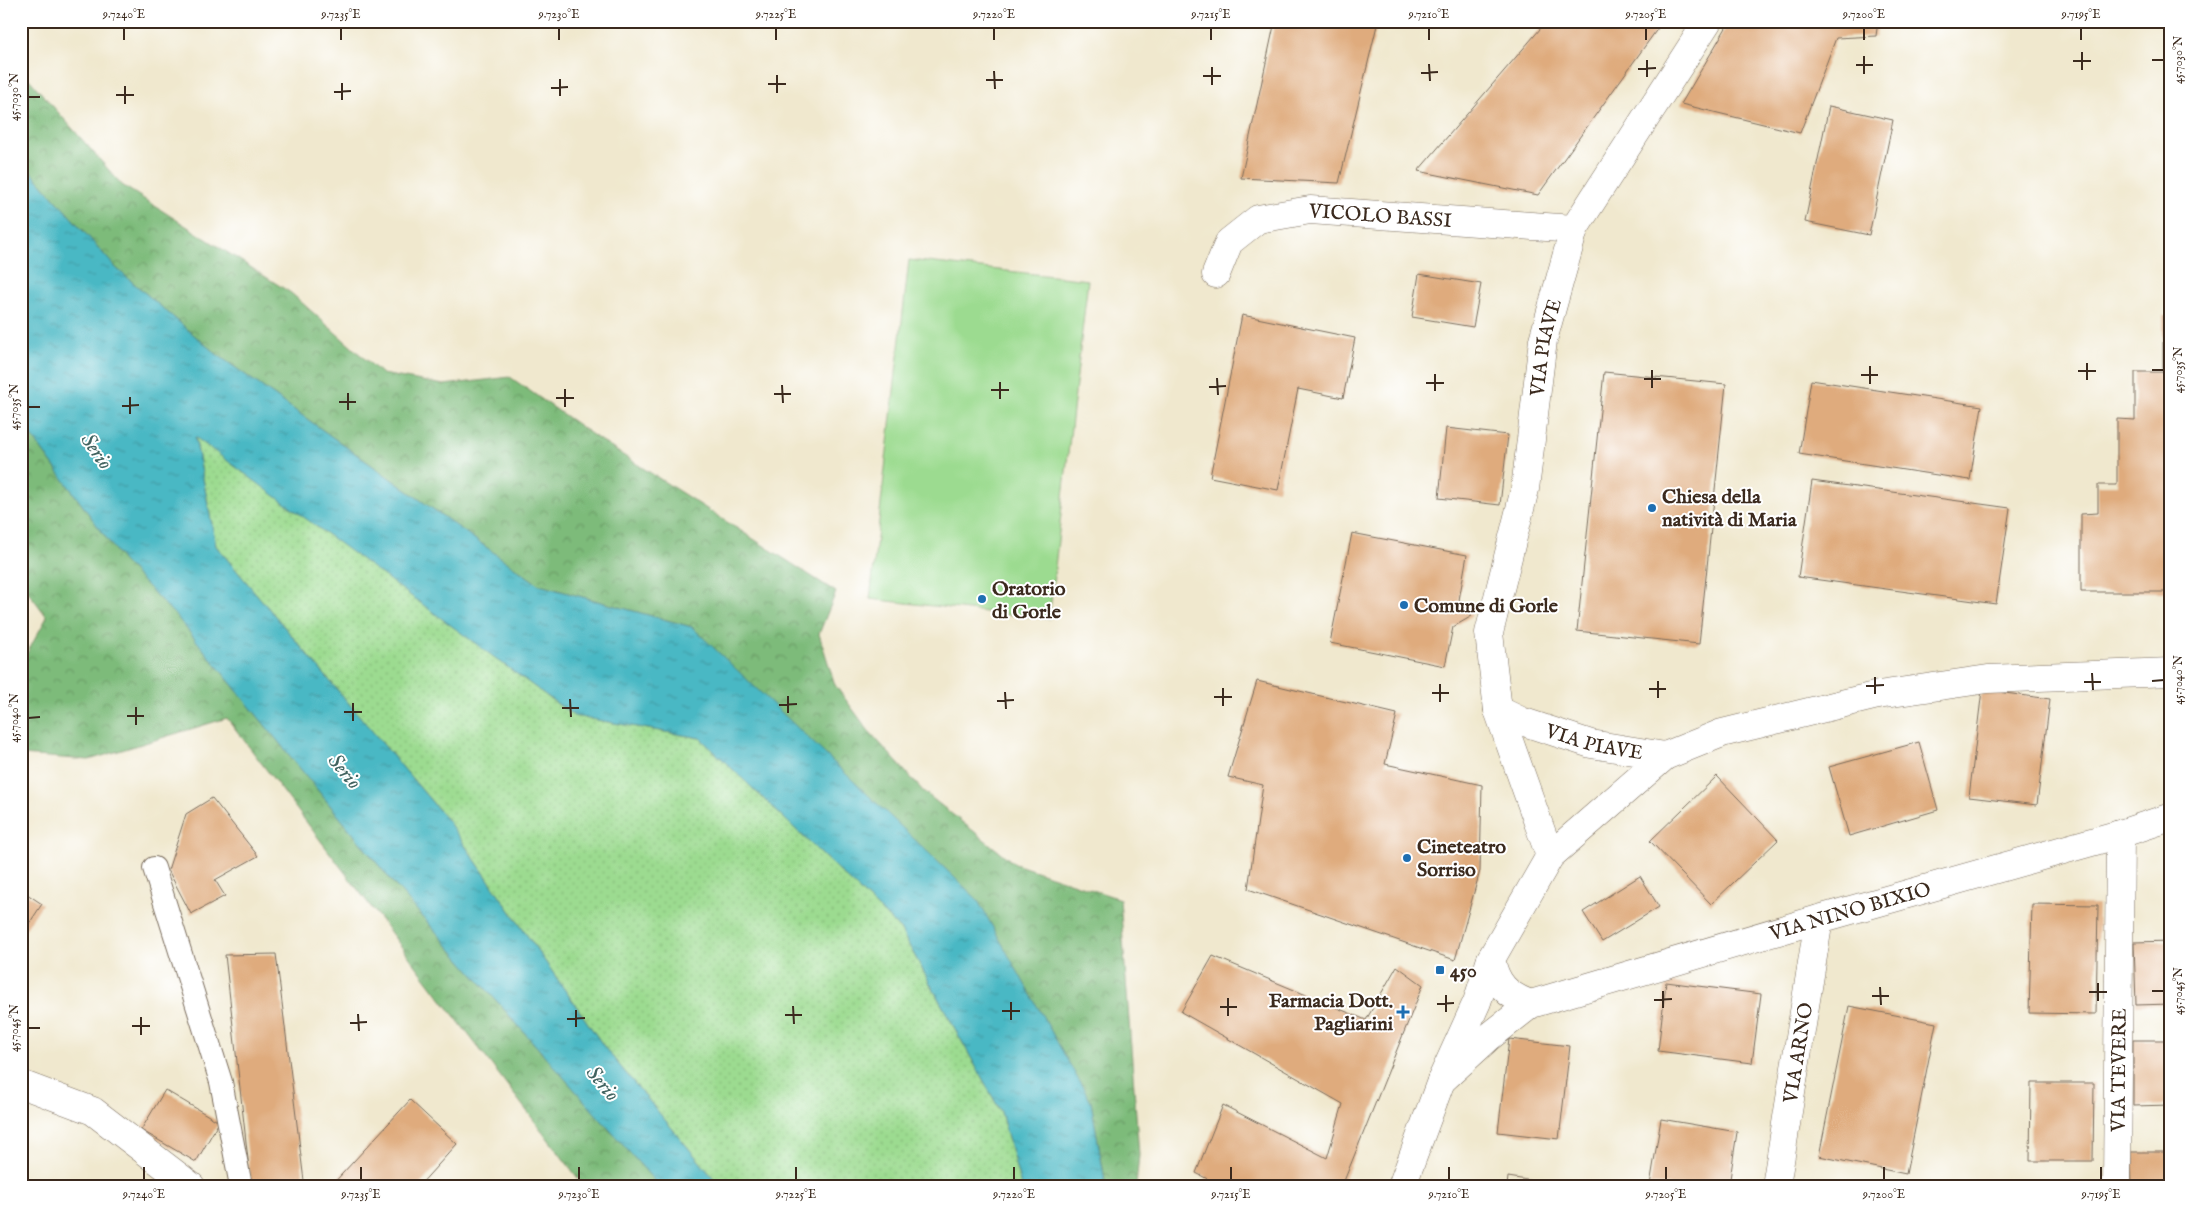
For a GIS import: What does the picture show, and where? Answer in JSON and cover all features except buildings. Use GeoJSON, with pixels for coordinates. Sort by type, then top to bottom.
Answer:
{"type":"FeatureCollection","features":[{"type":"Feature","properties":{"kind":"street","name":"VIA PIAVE"},"geometry":{"type":"LineString","coordinates":[[1550,856],[1498,710],[1489,633],[1526,489],[1543,340],[1574,229],[1708,21]]}},
{"type":"Feature","properties":{"kind":"street","name":"VICOLO BASSI"},"geometry":{"type":"LineString","coordinates":[[1216,274],[1229,242],[1258,219],[1310,210],[1574,229]]}},
{"type":"Feature","properties":{"kind":"street"},"geometry":{"type":"LineString","coordinates":[[1402,1186],[1441,1081],[1477,1002],[1491,958],[1550,856],[1664,756],[1722,733],[1878,695],[1988,679],[2171,672]]}},
{"type":"Feature","properties":{"kind":"street","name":"VIA PIAVE"},"geometry":{"type":"LineString","coordinates":[[1498,710],[1521,721],[1591,744],[1664,756]]}},
{"type":"Feature","properties":{"kind":"street","name":"VIA NINO BIXIO"},"geometry":{"type":"LineString","coordinates":[[1441,1081],[1489,1037],[1530,1004],[1819,919],[2120,834],[2171,817]]}},
{"type":"Feature","properties":{"kind":"street","name":"VIA TEVERE"},"geometry":{"type":"LineString","coordinates":[[2117,1186],[2120,834]]}},
{"type":"Feature","properties":{"kind":"street","name":"VIA ARNO"},"geometry":{"type":"LineString","coordinates":[[1776,1186],[1819,919]]}},
{"type":"Feature","properties":{"kind":"street"},"geometry":{"type":"LineString","coordinates":[[1491,958],[1493,972],[1498,983],[1507,993],[1518,1000],[1530,1004]]}},
{"type":"Feature","properties":{"kind":"street"},"geometry":{"type":"LineString","coordinates":[[21,1084],[93,1111],[191,1186]]}},
{"type":"Feature","properties":{"kind":"lane"},"geometry":{"type":"LineString","coordinates":[[154,868],[221,1082],[241,1186]]}},
{"type":"Feature","properties":{"kind":"green space"},"geometry":{"type":"Polygon","coordinates":[[[21,70],[122,185],[291,293],[382,374],[444,385],[510,377],[604,443],[836,592],[819,634],[835,685],[868,730],[923,791],[1015,864],[1120,899],[1139,1155],[1136,1186],[1106,1186],[1091,1102],[692,627],[539,585],[215,353],[116,268],[32,173],[21,164],[21,70]]]}},
{"type":"Feature","properties":{"kind":"green space"},"geometry":{"type":"Polygon","coordinates":[[[909,260],[1088,280],[1049,619],[870,599],[909,260]]]}},
{"type":"Feature","properties":{"kind":"green space"},"geometry":{"type":"Polygon","coordinates":[[[21,421],[123,561],[177,617],[394,884],[659,1186],[584,1186],[227,718],[89,760],[21,755],[21,664],[47,617],[21,582],[21,421]]]}},
{"type":"Feature","properties":{"kind":"green space"},"geometry":{"type":"Polygon","coordinates":[[[195,436],[574,716],[700,738],[900,929],[1001,1112],[1021,1186],[720,1186],[605,1048],[448,821],[216,546],[195,436]]]}},
{"type":"Feature","properties":{"kind":"water","name":"Serio"},"geometry":{"type":"Polygon","coordinates":[[[21,164],[32,173],[116,268],[215,353],[539,585],[692,627],[977,899],[1091,1102],[1106,1186],[1021,1186],[1001,1112],[900,929],[700,738],[574,716],[195,437],[216,546],[448,821],[605,1048],[720,1186],[659,1186],[394,884],[177,617],[123,561],[21,421],[21,164]]]}},
{"type":"Feature","properties":{"kind":"place","name":"Chiesa della natività di Maria"},"geometry":{"type":"Point","coordinates":[1652,508]}},
{"type":"Feature","properties":{"kind":"place","name":"Oratorio di Gorle"},"geometry":{"type":"Point","coordinates":[982,599]}},
{"type":"Feature","properties":{"kind":"place","name":"Comune di Gorle"},"geometry":{"type":"Point","coordinates":[1404,605]}},
{"type":"Feature","properties":{"kind":"place","name":"Cineteatro Sorriso"},"geometry":{"type":"Point","coordinates":[1407,858]}},
{"type":"Feature","properties":{"kind":"place","name":"450"},"geometry":{"type":"Point","coordinates":[1440,970]}},
{"type":"Feature","properties":{"kind":"place","name":"Farmacia Dott. Pagliarini"},"geometry":{"type":"Point","coordinates":[1403,1012]}}]}
